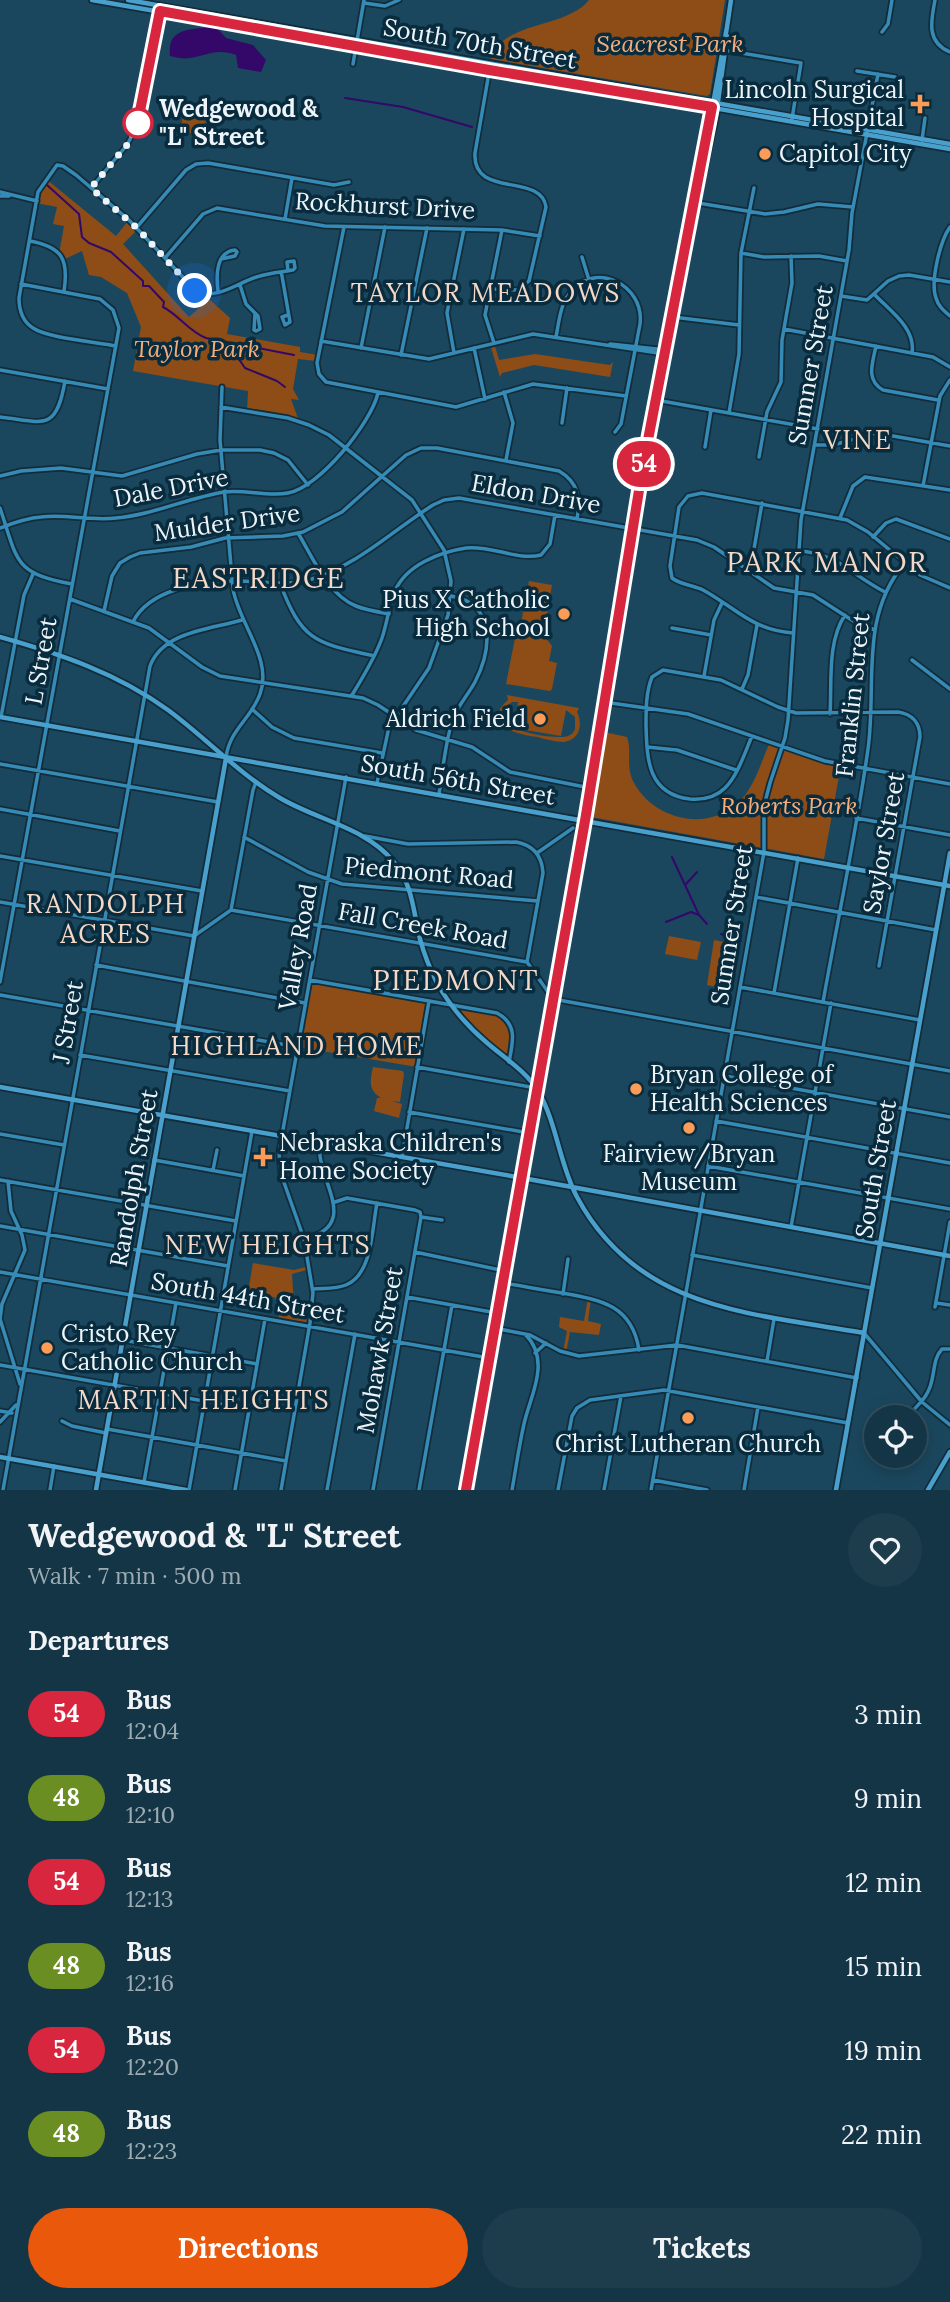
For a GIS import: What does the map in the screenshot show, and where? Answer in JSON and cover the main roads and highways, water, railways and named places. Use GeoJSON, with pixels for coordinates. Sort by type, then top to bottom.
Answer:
{"type":"FeatureCollection","features":[{"type":"Feature","properties":{"kind":"main road","name":"South 70th Street"},"geometry":{"type":"LineString","coordinates":[[92,0],[160,9],[792,118],[950,149]]}},
{"type":"Feature","properties":{"kind":"main road","name":"South 70th Street"},"geometry":{"type":"LineString","coordinates":[[128,0],[160,9]]}},
{"type":"Feature","properties":{"kind":"main road"},"geometry":{"type":"LineString","coordinates":[[690,231],[698,203],[715,105],[730,0]]}},
{"type":"Feature","properties":{"kind":"main road"},"geometry":{"type":"LineString","coordinates":[[466,1490],[585,820],[656,400],[715,105]]}},
{"type":"Feature","properties":{"kind":"main road","name":"South 70th Street"},"geometry":{"type":"LineString","coordinates":[[921,142],[950,144]]}},
{"type":"Feature","properties":{"kind":"main road"},"geometry":{"type":"LineString","coordinates":[[0,637],[59,654],[106,673],[145,694],[256,782],[295,807],[360,835],[386,853],[400,870],[410,891],[421,944],[432,973],[451,1005],[470,1028],[537,1089],[572,1187],[590,1219],[615,1249],[647,1275],[685,1296],[715,1306],[864,1333]]}},
{"type":"Feature","properties":{"kind":"main road","name":"South 56th Street"},"geometry":{"type":"LineString","coordinates":[[1,717],[947,885]]}},
{"type":"Feature","properties":{"kind":"main road"},"geometry":{"type":"LineString","coordinates":[[202,752],[206,741]]}},
{"type":"Feature","properties":{"kind":"main road","name":"Randolph Street"},"geometry":{"type":"LineString","coordinates":[[96,1490],[226,757]]}},
{"type":"Feature","properties":{"kind":"main road","name":"South Street"},"geometry":{"type":"LineString","coordinates":[[836,1490],[936,930],[947,885],[950,853]]}},
{"type":"Feature","properties":{"kind":"main road"},"geometry":{"type":"LineString","coordinates":[[0,1087],[947,1256]]}},
{"type":"Feature","properties":{"kind":"main road"},"geometry":{"type":"LineString","coordinates":[[928,1490],[950,1452]]}},
{"type":"Feature","properties":{"kind":"main road"},"geometry":{"type":"LineString","coordinates":[[0,1457],[188,1490]]}},
{"type":"Feature","properties":{"kind":"waterway"},"geometry":{"type":"LineString","coordinates":[[345,98],[403,107],[472,127]]}},
{"type":"Feature","properties":{"kind":"waterway"},"geometry":{"type":"LineString","coordinates":[[47,185],[79,214],[82,237],[89,243],[111,252],[143,281],[143,286],[149,286],[164,302],[163,307],[194,332],[206,338],[294,355]]}},
{"type":"Feature","properties":{"kind":"waterway"},"geometry":{"type":"LineString","coordinates":[[210,339],[236,355],[245,368],[285,387]]}},
{"type":"Feature","properties":{"kind":"waterway"},"geometry":{"type":"LineString","coordinates":[[672,857],[699,915],[707,924]]}},
{"type":"Feature","properties":{"kind":"waterway"},"geometry":{"type":"LineString","coordinates":[[686,884],[697,872]]}},
{"type":"Feature","properties":{"kind":"waterway"},"geometry":{"type":"LineString","coordinates":[[666,922],[691,912],[699,915]]}},
{"type":"Feature","properties":{"kind":"waterway"},"geometry":{"type":"LineString","coordinates":[[721,934],[741,941]]}},
{"type":"Feature","properties":{"kind":"place","name":"Lincoln Surgical Hospital"},"geometry":{"type":"Point","coordinates":[920,104]}},
{"type":"Feature","properties":{"kind":"place","name":"Wedgewood & \"L\" Street"},"geometry":{"type":"Point","coordinates":[138,123]}},
{"type":"Feature","properties":{"kind":"place","name":"Capitol City"},"geometry":{"type":"Point","coordinates":[765,154]}},
{"type":"Feature","properties":{"kind":"place","name":"Pius X Catholic High School"},"geometry":{"type":"Point","coordinates":[564,614]}},
{"type":"Feature","properties":{"kind":"place","name":"Aldrich Field"},"geometry":{"type":"Point","coordinates":[540,719]}},
{"type":"Feature","properties":{"kind":"place","name":"Bryan College of Health Sciences"},"geometry":{"type":"Point","coordinates":[636,1089]}},
{"type":"Feature","properties":{"kind":"place","name":"Fairview/Bryan Museum"},"geometry":{"type":"Point","coordinates":[689,1128]}},
{"type":"Feature","properties":{"kind":"place","name":"Nebraska Children's Home Society"},"geometry":{"type":"Point","coordinates":[263,1157]}},
{"type":"Feature","properties":{"kind":"place","name":"Cristo Rey Catholic Church"},"geometry":{"type":"Point","coordinates":[47,1348]}},
{"type":"Feature","properties":{"kind":"place","name":"Christ Lutheran Church"},"geometry":{"type":"Point","coordinates":[688,1418]}},
{"type":"Feature","properties":{"kind":"district","name":"TAYLOR MEADOWS"},"geometry":{"type":"Point","coordinates":[486,293]}},
{"type":"Feature","properties":{"kind":"district","name":"VINE"},"geometry":{"type":"Point","coordinates":[858,440]}},
{"type":"Feature","properties":{"kind":"district","name":"PARK MANOR"},"geometry":{"type":"Point","coordinates":[827,562]}},
{"type":"Feature","properties":{"kind":"district","name":"EASTRIDGE"},"geometry":{"type":"Point","coordinates":[259,578]}},
{"type":"Feature","properties":{"kind":"district","name":"RANDOLPH ACRES"},"geometry":{"type":"Point","coordinates":[106,919]}},
{"type":"Feature","properties":{"kind":"district","name":"PIEDMONT"},"geometry":{"type":"Point","coordinates":[456,980]}},
{"type":"Feature","properties":{"kind":"district","name":"HIGHLAND HOME"},"geometry":{"type":"Point","coordinates":[297,1046]}},
{"type":"Feature","properties":{"kind":"district","name":"NEW HEIGHTS"},"geometry":{"type":"Point","coordinates":[268,1245]}},
{"type":"Feature","properties":{"kind":"district","name":"MARTIN HEIGHTS"},"geometry":{"type":"Point","coordinates":[204,1400]}},
{"type":"Feature","properties":{"kind":"park label","name":"Seacrest Park"},"geometry":{"type":"Point","coordinates":[670,44]}},
{"type":"Feature","properties":{"kind":"park label","name":"Taylor Park"},"geometry":{"type":"Point","coordinates":[197,349]}},
{"type":"Feature","properties":{"kind":"park label","name":"Roberts Park"},"geometry":{"type":"Point","coordinates":[789,806]}}]}
